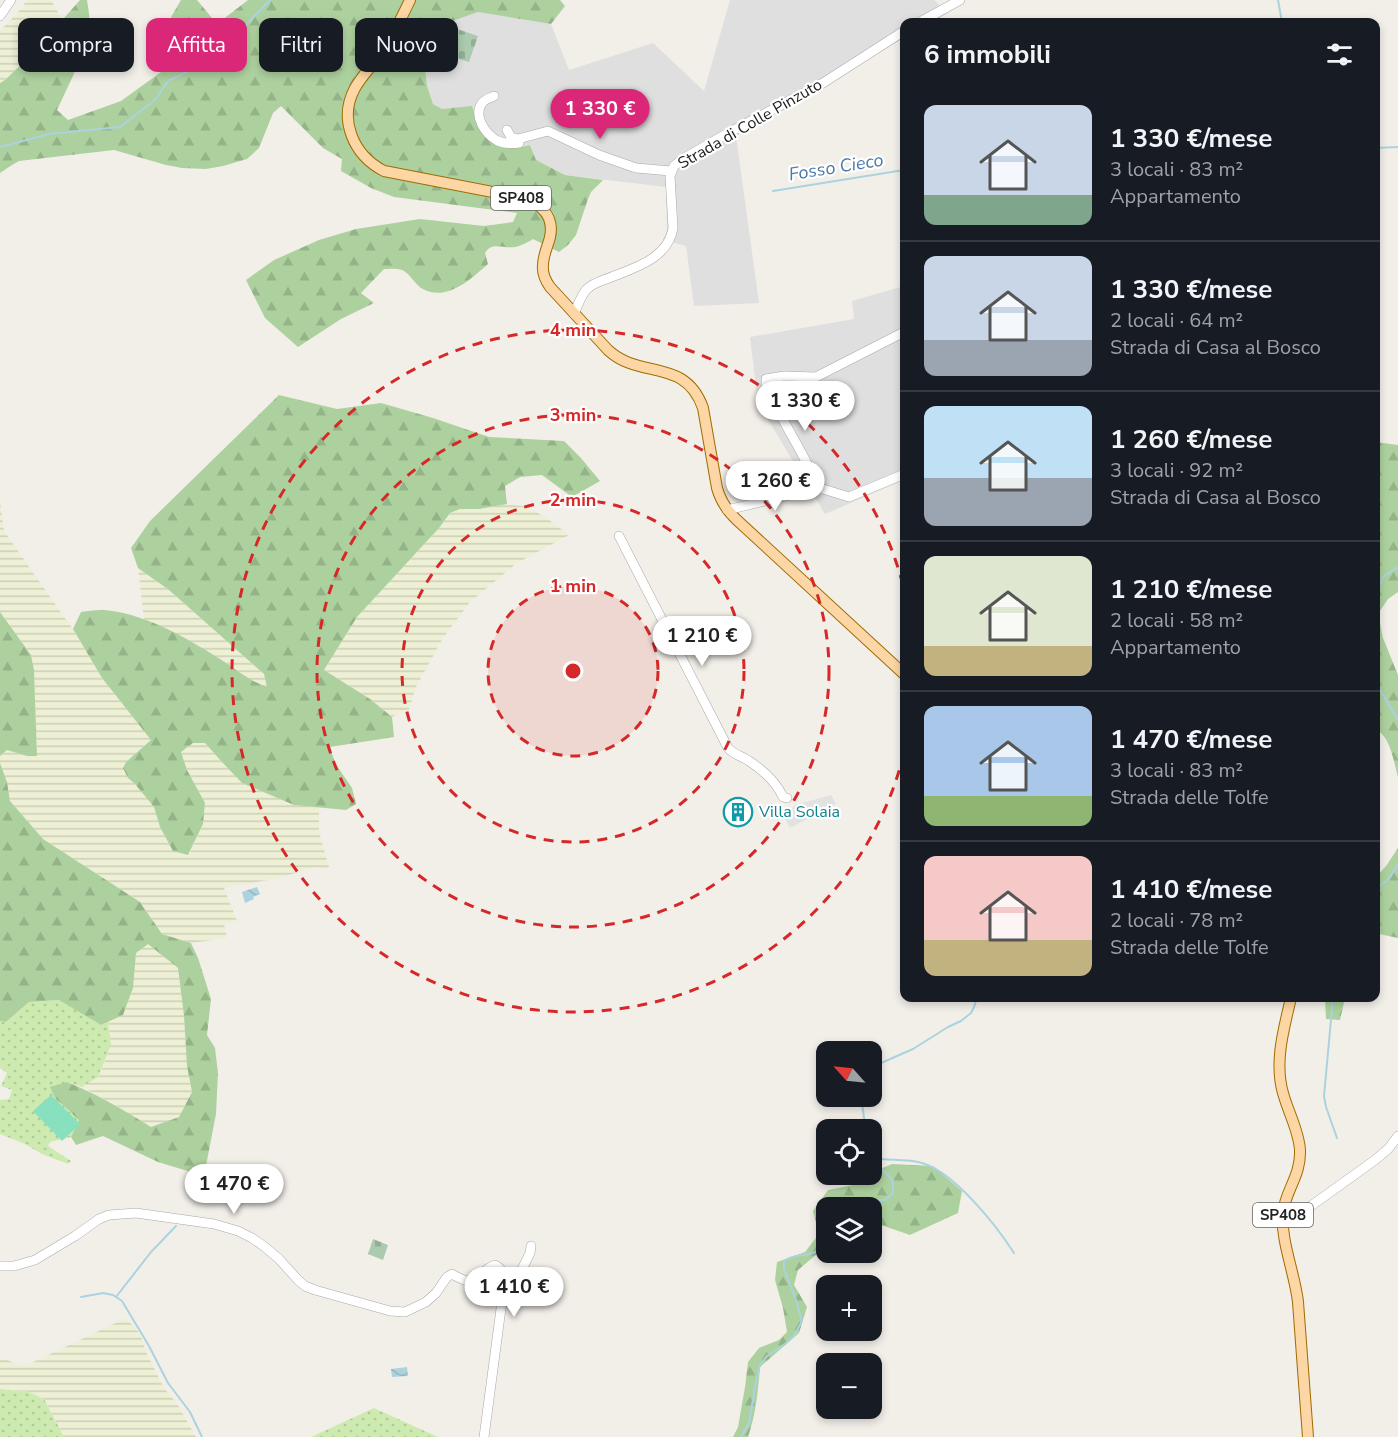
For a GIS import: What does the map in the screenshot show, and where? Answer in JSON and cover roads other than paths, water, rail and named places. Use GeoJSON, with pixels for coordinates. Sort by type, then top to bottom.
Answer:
{"type":"FeatureCollection","features":[{"type":"Feature","properties":{"kind":"main road","name":"SP408"},"geometry":{"type":"LineString","coordinates":[[410,0],[385,47],[352,95],[348,107],[348,121],[354,141],[365,156],[384,171],[518,197],[538,204],[548,216],[551,228],[543,261],[545,278],[554,291],[619,359],[676,375],[686,381],[702,405],[718,492],[727,510],[900,670]]}},
{"type":"Feature","properties":{"kind":"main road","name":"SP408"},"geometry":{"type":"LineString","coordinates":[[1290,1002],[1281,1051],[1280,1071],[1283,1093],[1299,1140],[1300,1156],[1298,1171],[1284,1204],[1283,1226],[1298,1296],[1308,1437]]}},
{"type":"Feature","properties":{"kind":"street"},"geometry":{"type":"LineString","coordinates":[[0,16],[11,0]]}},
{"type":"Feature","properties":{"kind":"street"},"geometry":{"type":"LineString","coordinates":[[927,18],[960,0]]}},
{"type":"Feature","properties":{"kind":"street","name":"Strada di Colle Pinzuto"},"geometry":{"type":"LineString","coordinates":[[574,314],[582,296],[591,285],[641,266],[668,244],[673,228],[670,176],[671,171],[681,160],[823,83],[900,34]]}},
{"type":"Feature","properties":{"kind":"street"},"geometry":{"type":"LineString","coordinates":[[494,96],[484,101],[479,112],[481,123],[487,133],[496,140],[512,144],[519,143],[534,134]]}},
{"type":"Feature","properties":{"kind":"street"},"geometry":{"type":"LineString","coordinates":[[507,130],[514,139],[548,131],[599,155],[636,168],[671,171]]}},
{"type":"Feature","properties":{"kind":"street"},"geometry":{"type":"LineString","coordinates":[[819,489],[813,474],[777,411],[766,379],[784,376],[816,376],[900,334]]}},
{"type":"Feature","properties":{"kind":"street"},"geometry":{"type":"LineString","coordinates":[[727,510],[819,489],[849,497],[900,476]]}},
{"type":"Feature","properties":{"kind":"street"},"geometry":{"type":"LineString","coordinates":[[619,536],[728,748],[732,753],[748,760],[769,775],[783,797],[787,798]]}},
{"type":"Feature","properties":{"kind":"street"},"geometry":{"type":"LineString","coordinates":[[1283,1226],[1375,1160],[1398,1136]]}},
{"type":"Feature","properties":{"kind":"street"},"geometry":{"type":"LineString","coordinates":[[0,1266],[14,1266],[35,1260],[99,1219],[110,1215],[136,1213],[214,1224],[238,1231],[265,1247],[305,1286],[390,1311],[405,1312],[426,1302],[452,1274],[468,1281],[475,1280],[495,1265],[504,1274],[484,1437]]}},
{"type":"Feature","properties":{"kind":"street"},"geometry":{"type":"LineString","coordinates":[[502,1298],[509,1296],[531,1246]]}},
{"type":"Feature","properties":{"kind":"water"},"geometry":{"type":"Polygon","coordinates":[[[257,887],[260,894],[245,903],[242,892],[257,887]]]}},
{"type":"Feature","properties":{"kind":"water"},"geometry":{"type":"Polygon","coordinates":[[[407,1367],[408,1376],[392,1377],[391,1369],[407,1367]]]}},
{"type":"Feature","properties":{"kind":"waterway"},"geometry":{"type":"LineString","coordinates":[[0,147],[49,134],[120,127],[155,100],[168,81],[185,73],[239,32],[270,0]]}},
{"type":"Feature","properties":{"kind":"waterway"},"geometry":{"type":"LineString","coordinates":[[1278,0],[1281,18]]}},
{"type":"Feature","properties":{"kind":"waterway","name":"Fosso Cieco"},"geometry":{"type":"LineString","coordinates":[[1380,148],[1398,147]]}},
{"type":"Feature","properties":{"kind":"waterway","name":"Fosso Cieco"},"geometry":{"type":"LineString","coordinates":[[773,191],[900,171]]}},
{"type":"Feature","properties":{"kind":"waterway"},"geometry":{"type":"LineString","coordinates":[[1380,583],[1384,576],[1398,567]]}},
{"type":"Feature","properties":{"kind":"waterway"},"geometry":{"type":"LineString","coordinates":[[1380,690],[1398,720]]}},
{"type":"Feature","properties":{"kind":"waterway"},"geometry":{"type":"LineString","coordinates":[[1380,886],[1389,879],[1398,864]]}},
{"type":"Feature","properties":{"kind":"waterway"},"geometry":{"type":"LineString","coordinates":[[882,1063],[913,1049],[961,1021],[971,1013],[976,1002]]}},
{"type":"Feature","properties":{"kind":"waterway"},"geometry":{"type":"LineString","coordinates":[[1333,1002],[1324,1096],[1337,1138]]}},
{"type":"Feature","properties":{"kind":"waterway"},"geometry":{"type":"LineString","coordinates":[[863,1107],[864,1119]]}},
{"type":"Feature","properties":{"kind":"waterway"},"geometry":{"type":"LineString","coordinates":[[882,1159],[922,1163],[947,1177],[997,1228],[1014,1253]]}},
{"type":"Feature","properties":{"kind":"waterway"},"geometry":{"type":"LineString","coordinates":[[882,1170],[893,1181],[893,1193],[882,1200]]}},
{"type":"Feature","properties":{"kind":"waterway"},"geometry":{"type":"LineString","coordinates":[[116,1297],[151,1252],[176,1226]]}},
{"type":"Feature","properties":{"kind":"waterway"},"geometry":{"type":"LineString","coordinates":[[741,1437],[749,1423],[760,1365],[767,1356],[794,1336],[802,1321],[784,1269],[784,1261],[795,1256],[816,1252]]}},
{"type":"Feature","properties":{"kind":"waterway"},"geometry":{"type":"LineString","coordinates":[[81,1297],[103,1293],[113,1295],[122,1301],[168,1383],[190,1412],[202,1437]]}},
{"type":"Feature","properties":{"kind":"place","name":"Villa Solaia"},"geometry":{"type":"Point","coordinates":[738,812]}}]}
